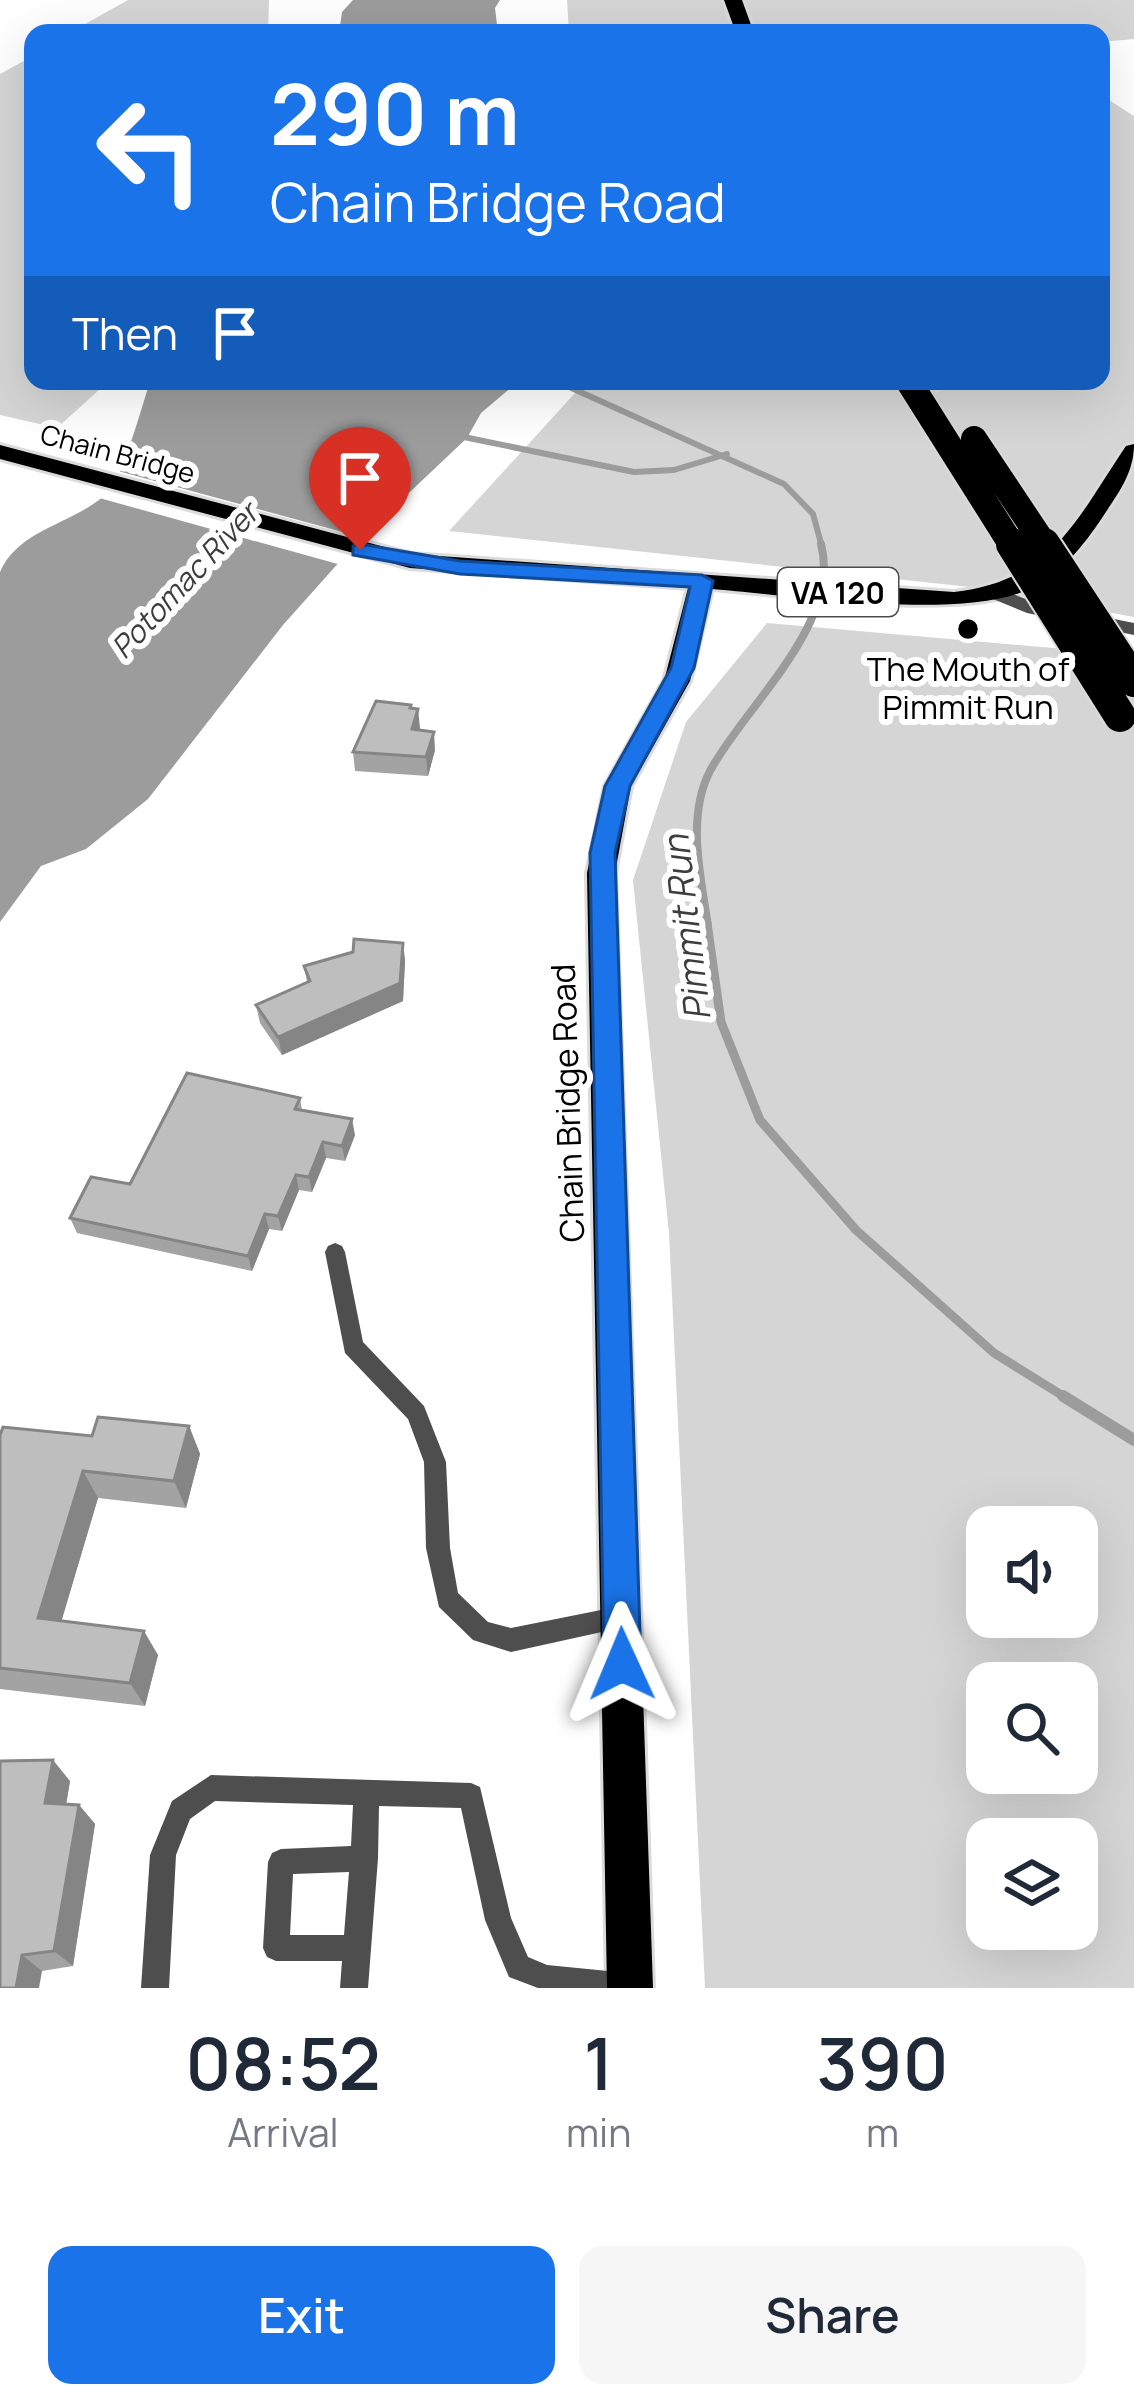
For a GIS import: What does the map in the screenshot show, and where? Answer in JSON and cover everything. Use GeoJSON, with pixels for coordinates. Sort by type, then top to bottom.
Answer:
{"type":"FeatureCollection","features":[{"type":"Feature","properties":{"kind":"highway"},"geometry":{"type":"LineString","coordinates":[[928,390],[1127,726]]}},
{"type":"Feature","properties":{"kind":"highway"},"geometry":{"type":"LineString","coordinates":[[929,390],[1134,681]]}},
{"type":"Feature","properties":{"kind":"main road","name":"VA 120"},"geometry":{"type":"LineString","coordinates":[[702,581],[932,598],[1000,595],[1032,582],[1050,568],[1134,451]]}},
{"type":"Feature","properties":{"kind":"main road","name":"Chain Bridge"},"geometry":{"type":"LineString","coordinates":[[0,452],[360,550],[460,567],[702,581]]}},
{"type":"Feature","properties":{"kind":"main road","name":"Chain Bridge Road"},"geometry":{"type":"LineString","coordinates":[[629,1987],[602,853],[618,786],[682,668],[702,581]]}},
{"type":"Feature","properties":{"kind":"street"},"geometry":{"type":"LineString","coordinates":[[1000,595],[1034,609],[1134,629]]}},
{"type":"Feature","properties":{"kind":"lane"},"geometry":{"type":"LineString","coordinates":[[335,1252],[353,1346],[416,1412],[435,1462],[438,1548],[447,1599],[481,1632],[511,1640],[622,1618]]}},
{"type":"Feature","properties":{"kind":"lane"},"geometry":{"type":"LineString","coordinates":[[155,1988],[163,1855],[181,1810],[212,1787],[471,1796],[498,1919],[519,1967],[547,1978],[629,1987]]}},
{"type":"Feature","properties":{"kind":"lane"},"geometry":{"type":"LineString","coordinates":[[353,1988],[367,1793]]}},
{"type":"Feature","properties":{"kind":"lane"},"geometry":{"type":"LineString","coordinates":[[358,1948],[276,1948],[281,1862],[364,1858]]}},
{"type":"Feature","properties":{"kind":"shaded area"},"geometry":{"type":"Polygon","coordinates":[[[128,0],[269,0],[268,24],[85,24],[128,0]]]}},
{"type":"Feature","properties":{"kind":"shaded area"},"geometry":{"type":"Polygon","coordinates":[[[567,0],[1134,0],[1134,39],[1110,41],[1110,24],[568,24],[567,0]]]}},
{"type":"Feature","properties":{"kind":"shaded area"},"geometry":{"type":"Polygon","coordinates":[[[24,61],[24,390],[99,390],[57,428],[0,415],[0,74],[24,61]]]}},
{"type":"Feature","properties":{"kind":"shaded area"},"geometry":{"type":"Polygon","coordinates":[[[1110,101],[1134,116],[1134,617],[970,587],[449,531],[578,390],[1110,390],[1110,101]]]}},
{"type":"Feature","properties":{"kind":"shaded area"},"geometry":{"type":"Polygon","coordinates":[[[767,623],[1134,655],[1134,1988],[705,1988],[669,1233],[633,880],[686,722],[767,623]]]}},
{"type":"Feature","properties":{"kind":"water"},"geometry":{"type":"Polygon","coordinates":[[[353,0],[500,0],[495,8],[497,24],[340,24],[342,12],[353,0]]]}},
{"type":"Feature","properties":{"kind":"water","name":"Potomac River"},"geometry":{"type":"Polygon","coordinates":[[[147,390],[508,390],[481,413],[467,438],[358,541],[283,625],[148,799],[86,849],[41,866],[0,922],[0,572],[21,545],[84,510],[112,488],[147,390]]]}},
{"type":"Feature","properties":{"kind":"pier"},"geometry":{"type":"Polygon","coordinates":[[[114,470],[368,539],[345,566],[92,496],[111,480],[114,470]]]}},
{"type":"Feature","properties":{"kind":"building"},"geometry":{"type":"Polygon","coordinates":[[[376,701],[418,709],[412,729],[434,732],[426,757],[353,752],[376,701]]]}},
{"type":"Feature","properties":{"kind":"building"},"geometry":{"type":"Polygon","coordinates":[[[354,939],[403,943],[400,983],[278,1037],[256,1005],[310,981],[304,966],[353,952],[354,939]]]}},
{"type":"Feature","properties":{"kind":"building"},"geometry":{"type":"Polygon","coordinates":[[[187,1073],[300,1098],[295,1109],[352,1119],[342,1146],[323,1142],[309,1177],[296,1175],[278,1216],[265,1214],[248,1256],[70,1218],[91,1177],[130,1184],[187,1073]]]}},
{"type":"Feature","properties":{"kind":"building"},"geometry":{"type":"Polygon","coordinates":[[[98,1417],[189,1426],[174,1481],[83,1471],[38,1618],[144,1631],[130,1683],[0,1668],[3,1427],[92,1436],[98,1417]]]}},
{"type":"Feature","properties":{"kind":"building"},"geometry":{"type":"Polygon","coordinates":[[[53,1760],[45,1803],[79,1805],[54,1951],[22,1955],[16,1988],[0,1988],[0,1761],[53,1760]]]}},
{"type":"Feature","properties":{"kind":"waterway","name":"Pimmit Run"},"geometry":{"type":"LineString","coordinates":[[576,390],[721,456]]}},
{"type":"Feature","properties":{"kind":"waterway","name":"Pimmit Run"},"geometry":{"type":"LineString","coordinates":[[459,436],[634,472],[674,470],[721,456]]}},
{"type":"Feature","properties":{"kind":"waterway","name":"Pimmit Run"},"geometry":{"type":"LineString","coordinates":[[721,456],[727,454]]}},
{"type":"Feature","properties":{"kind":"waterway","name":"Pimmit Run"},"geometry":{"type":"LineString","coordinates":[[721,456],[784,484],[813,514],[822,547]]}},
{"type":"Feature","properties":{"kind":"waterway","name":"Pimmit Run"},"geometry":{"type":"LineString","coordinates":[[708,926],[697,848],[703,789],[725,746],[804,634],[824,574],[821,544]]}},
{"type":"Feature","properties":{"kind":"waterway","name":"Pimmit Run"},"geometry":{"type":"LineString","coordinates":[[707,923],[721,1022],[760,1120],[856,1230],[994,1353],[1068,1399]]}},
{"type":"Feature","properties":{"kind":"waterway","name":"Pimmit Run"},"geometry":{"type":"LineString","coordinates":[[1063,1396],[1134,1440]]}},
{"type":"Feature","properties":{"kind":"place","name":"The Mouth of Pimmit Run"},"geometry":{"type":"Point","coordinates":[968,629]}},
{"type":"Feature","properties":{"kind":"route"},"geometry":{"type":"LineString","coordinates":[[360,550],[460,567],[702,581],[682,668],[618,786],[602,853],[622,1664]]}}]}
